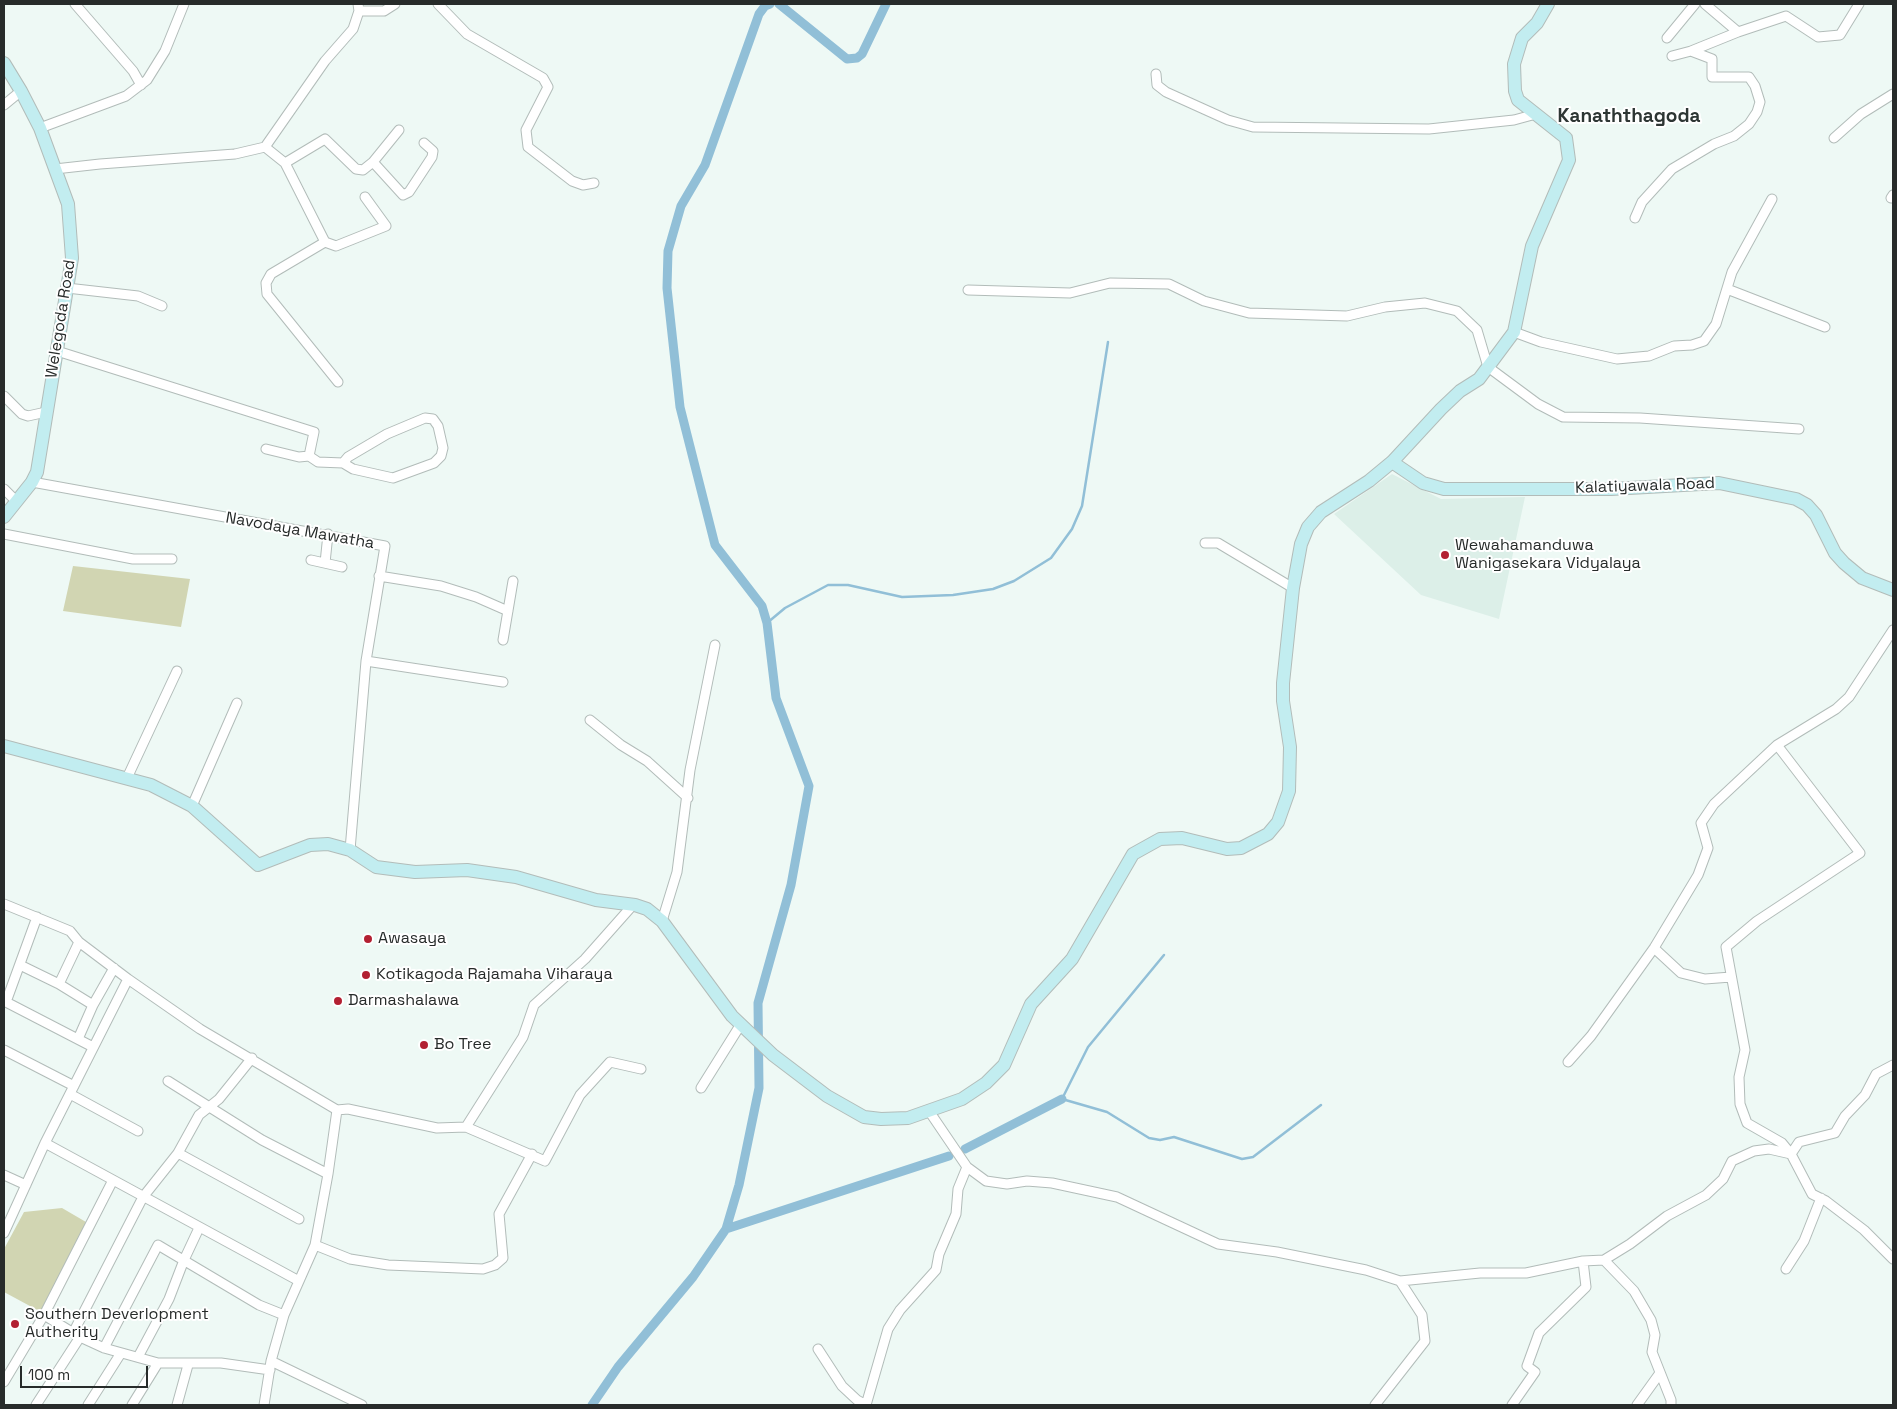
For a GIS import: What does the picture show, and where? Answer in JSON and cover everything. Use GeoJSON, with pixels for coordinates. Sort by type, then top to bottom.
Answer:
{"type":"FeatureCollection","features":[{"type":"Feature","properties":{"kind":"street"},"geometry":{"type":"LineString","coordinates":[[75,4],[132,71],[141,85]]}},
{"type":"Feature","properties":{"kind":"street"},"geometry":{"type":"LineString","coordinates":[[40,128],[85,113],[126,96],[147,80],[165,51],[184,4]]}},
{"type":"Feature","properties":{"kind":"street"},"geometry":{"type":"LineString","coordinates":[[55,169],[235,154],[265,147],[325,61],[353,29],[359,7],[384,10],[395,4]]}},
{"type":"Feature","properties":{"kind":"street"},"geometry":{"type":"LineString","coordinates":[[438,4],[467,34],[543,78],[548,87],[526,130],[528,146],[572,181],[583,185],[594,183]]}},
{"type":"Feature","properties":{"kind":"street"},"geometry":{"type":"LineString","coordinates":[[4,746],[151,785],[192,806],[258,865],[310,845],[328,844],[350,850],[376,867],[415,872],[467,870],[516,878],[596,900],[635,905],[647,909],[662,921],[732,1016],[773,1055],[827,1096],[864,1117],[908,1118],[962,1099],[986,1083],[1004,1065],[1031,1004],[1072,959],[1133,854],[1160,839],[1182,838],[1227,849],[1241,848],[1268,834],[1278,822],[1289,791],[1290,747],[1283,701],[1283,683],[1293,588],[1301,544],[1308,527],[1321,512],[1369,481],[1392,462],[1441,409],[1460,391],[1479,379],[1514,332],[1532,246],[1569,160],[1566,138],[1518,100],[1515,91],[1514,64],[1522,38],[1537,23],[1548,4]]}},
{"type":"Feature","properties":{"kind":"street"},"geometry":{"type":"LineString","coordinates":[[1667,38],[1695,4]]}},
{"type":"Feature","properties":{"kind":"street"},"geometry":{"type":"LineString","coordinates":[[1705,4],[1738,32]]}},
{"type":"Feature","properties":{"kind":"street"},"geometry":{"type":"LineString","coordinates":[[1672,56],[1691,52],[1738,32],[1786,16],[1818,37],[1840,35],[1859,4]]}},
{"type":"Feature","properties":{"kind":"street"},"geometry":{"type":"LineString","coordinates":[[1635,218],[1642,202],[1672,169],[1714,144],[1734,136],[1749,124],[1757,112],[1760,102],[1755,86],[1750,78],[1712,76],[1712,59],[1691,52]]}},
{"type":"Feature","properties":{"kind":"street","name":"Welegoda Road"},"geometry":{"type":"LineString","coordinates":[[4,63],[22,91],[40,128],[68,204],[72,258],[37,472],[32,482],[4,517]]}},
{"type":"Feature","properties":{"kind":"street"},"geometry":{"type":"LineString","coordinates":[[1156,74],[1158,85],[1166,92],[1228,120],[1253,128],[1429,129],[1514,120],[1536,114]]}},
{"type":"Feature","properties":{"kind":"street"},"geometry":{"type":"LineString","coordinates":[[4,105],[22,91]]}},
{"type":"Feature","properties":{"kind":"street"},"geometry":{"type":"LineString","coordinates":[[1834,138],[1861,114],[1893,94]]}},
{"type":"Feature","properties":{"kind":"street"},"geometry":{"type":"LineString","coordinates":[[285,162],[325,139],[356,169],[363,170],[373,162],[399,130]]}},
{"type":"Feature","properties":{"kind":"street"},"geometry":{"type":"LineString","coordinates":[[373,162],[403,195],[409,192],[432,157],[433,151],[424,143]]}},
{"type":"Feature","properties":{"kind":"street"},"geometry":{"type":"LineString","coordinates":[[265,147],[285,162],[325,242],[336,246],[386,226],[365,197]]}},
{"type":"Feature","properties":{"kind":"street"},"geometry":{"type":"LineString","coordinates":[[1514,332],[1541,342],[1617,359],[1649,356],[1674,346],[1692,345],[1704,341],[1716,324],[1732,272],[1772,199]]}},
{"type":"Feature","properties":{"kind":"street"},"geometry":{"type":"LineString","coordinates":[[325,242],[271,274],[266,283],[267,294],[338,382]]}},
{"type":"Feature","properties":{"kind":"street"},"geometry":{"type":"LineString","coordinates":[[968,290],[1070,293],[1110,283],[1169,284],[1204,301],[1249,313],[1298,315],[1347,316],[1386,307],[1425,303],[1457,311],[1477,330],[1488,367],[1538,404],[1563,417],[1640,418],[1799,429]]}},
{"type":"Feature","properties":{"kind":"street"},"geometry":{"type":"LineString","coordinates":[[67,288],[138,296],[162,306]]}},
{"type":"Feature","properties":{"kind":"street"},"geometry":{"type":"LineString","coordinates":[[1727,289],[1825,327]]}},
{"type":"Feature","properties":{"kind":"street"},"geometry":{"type":"LineString","coordinates":[[57,351],[314,432],[309,456]]}},
{"type":"Feature","properties":{"kind":"street"},"geometry":{"type":"LineString","coordinates":[[4,396],[22,414],[28,416],[46,412]]}},
{"type":"Feature","properties":{"kind":"street"},"geometry":{"type":"LineString","coordinates":[[266,449],[299,457],[309,456],[318,462],[342,463],[353,469],[393,478],[434,463],[441,456],[443,448],[438,426],[433,419],[425,418],[387,434],[348,457],[342,463]]}},
{"type":"Feature","properties":{"kind":"street","name":"Kalatiyawala Road"},"geometry":{"type":"LineString","coordinates":[[1392,462],[1423,483],[1444,489],[1611,489],[1719,483],[1796,499],[1807,505],[1816,515],[1835,553],[1844,563],[1862,578],[1893,590]]}},
{"type":"Feature","properties":{"kind":"street","name":"Navodaya Mawatha"},"geometry":{"type":"LineString","coordinates":[[32,482],[328,534],[385,546],[366,661],[350,850]]}},
{"type":"Feature","properties":{"kind":"street"},"geometry":{"type":"LineString","coordinates":[[4,489],[17,502]]}},
{"type":"Feature","properties":{"kind":"street"},"geometry":{"type":"LineString","coordinates":[[4,534],[133,559],[172,560]]}},
{"type":"Feature","properties":{"kind":"street"},"geometry":{"type":"LineString","coordinates":[[325,563],[328,534]]}},
{"type":"Feature","properties":{"kind":"street"},"geometry":{"type":"LineString","coordinates":[[1205,543],[1218,543],[1293,588]]}},
{"type":"Feature","properties":{"kind":"street"},"geometry":{"type":"LineString","coordinates":[[312,560],[342,567]]}},
{"type":"Feature","properties":{"kind":"street"},"geometry":{"type":"LineString","coordinates":[[379,576],[441,586],[476,597],[508,611]]}},
{"type":"Feature","properties":{"kind":"street"},"geometry":{"type":"LineString","coordinates":[[502,640],[513,581]]}},
{"type":"Feature","properties":{"kind":"street"},"geometry":{"type":"LineString","coordinates":[[1568,1062],[1591,1036],[1654,948],[1698,875],[1708,848],[1700,823],[1714,804],[1777,745],[1836,709],[1849,697],[1893,630]]}},
{"type":"Feature","properties":{"kind":"street"},"geometry":{"type":"LineString","coordinates":[[662,921],[677,872],[688,798],[690,770],[715,645]]}},
{"type":"Feature","properties":{"kind":"street"},"geometry":{"type":"LineString","coordinates":[[366,661],[503,682]]}},
{"type":"Feature","properties":{"kind":"street"},"geometry":{"type":"LineString","coordinates":[[127,778],[177,671]]}},
{"type":"Feature","properties":{"kind":"street"},"geometry":{"type":"LineString","coordinates":[[192,806],[238,703]]}},
{"type":"Feature","properties":{"kind":"street"},"geometry":{"type":"LineString","coordinates":[[590,720],[621,745],[647,761],[688,798]]}},
{"type":"Feature","properties":{"kind":"street"},"geometry":{"type":"LineString","coordinates":[[1777,745],[1860,853],[1757,921],[1726,947],[1745,1050],[1739,1077],[1740,1104],[1747,1123],[1782,1143],[1791,1154],[1812,1194],[1821,1198],[1864,1230],[1893,1259]]}},
{"type":"Feature","properties":{"kind":"street"},"geometry":{"type":"LineString","coordinates":[[4,904],[70,931],[79,942],[128,979],[200,1029],[252,1058],[337,1110],[348,1109],[437,1128],[466,1127],[545,1161],[580,1095],[610,1062],[641,1069]]}},
{"type":"Feature","properties":{"kind":"street"},"geometry":{"type":"LineString","coordinates":[[466,1127],[523,1036],[534,1005],[584,959],[632,906]]}},
{"type":"Feature","properties":{"kind":"street"},"geometry":{"type":"LineString","coordinates":[[37,917],[6,1002],[93,1047]]}},
{"type":"Feature","properties":{"kind":"street"},"geometry":{"type":"LineString","coordinates":[[59,984],[79,942]]}},
{"type":"Feature","properties":{"kind":"street"},"geometry":{"type":"LineString","coordinates":[[1654,948],[1680,973],[1705,979],[1731,977]]}},
{"type":"Feature","properties":{"kind":"street"},"geometry":{"type":"LineString","coordinates":[[20,965],[59,984],[93,1005]]}},
{"type":"Feature","properties":{"kind":"street"},"geometry":{"type":"LineString","coordinates":[[78,1039],[93,1005],[114,968]]}},
{"type":"Feature","properties":{"kind":"street"},"geometry":{"type":"LineString","coordinates":[[4,1233],[45,1143],[128,979]]}},
{"type":"Feature","properties":{"kind":"street"},"geometry":{"type":"LineString","coordinates":[[700,1088],[741,1024]]}},
{"type":"Feature","properties":{"kind":"street"},"geometry":{"type":"LineString","coordinates":[[4,1050],[138,1130]]}},
{"type":"Feature","properties":{"kind":"street"},"geometry":{"type":"LineString","coordinates":[[36,1405],[77,1335],[143,1197],[178,1153],[199,1115],[210,1109],[252,1058]]}},
{"type":"Feature","properties":{"kind":"street"},"geometry":{"type":"LineString","coordinates":[[1791,1154],[1799,1142],[1835,1134],[1845,1116],[1865,1095],[1876,1074],[1893,1065]]}},
{"type":"Feature","properties":{"kind":"street"},"geometry":{"type":"LineString","coordinates":[[168,1081],[262,1140],[328,1174]]}},
{"type":"Feature","properties":{"kind":"street"},"geometry":{"type":"LineString","coordinates":[[264,1405],[270,1365],[284,1315],[314,1245],[328,1174],[337,1110]]}},
{"type":"Feature","properties":{"kind":"street"},"geometry":{"type":"LineString","coordinates":[[929,1110],[967,1167],[986,1181],[1007,1184],[1027,1181],[1052,1182],[1117,1197],[1218,1244],[1277,1252],[1366,1270],[1400,1281],[1480,1273],[1526,1274],[1583,1261],[1604,1260],[1630,1244],[1667,1216],[1706,1195],[1723,1179],[1732,1161],[1769,1149],[1791,1154]]}},
{"type":"Feature","properties":{"kind":"street"},"geometry":{"type":"LineString","coordinates":[[45,1143],[299,1281]]}},
{"type":"Feature","properties":{"kind":"street"},"geometry":{"type":"LineString","coordinates":[[178,1153],[300,1219]]}},
{"type":"Feature","properties":{"kind":"street"},"geometry":{"type":"LineString","coordinates":[[314,1245],[350,1259],[388,1265],[483,1269],[495,1265],[503,1258],[499,1214],[532,1154]]}},
{"type":"Feature","properties":{"kind":"street"},"geometry":{"type":"LineString","coordinates":[[818,1349],[842,1386],[857,1400],[866,1405],[888,1329],[900,1310],[936,1270],[938,1254],[956,1214],[958,1190],[967,1167]]}},
{"type":"Feature","properties":{"kind":"street"},"geometry":{"type":"LineString","coordinates":[[4,1175],[26,1185]]}},
{"type":"Feature","properties":{"kind":"street"},"geometry":{"type":"LineString","coordinates":[[4,1382],[44,1315],[113,1180]]}},
{"type":"Feature","properties":{"kind":"street"},"geometry":{"type":"LineString","coordinates":[[1786,1269],[1804,1241],[1821,1198]]}},
{"type":"Feature","properties":{"kind":"street"},"geometry":{"type":"LineString","coordinates":[[138,1357],[169,1299],[199,1228]]}},
{"type":"Feature","properties":{"kind":"street"},"geometry":{"type":"LineString","coordinates":[[104,1348],[158,1244],[259,1305],[284,1315]]}},
{"type":"Feature","properties":{"kind":"street"},"geometry":{"type":"LineString","coordinates":[[1604,1260],[1634,1291],[1651,1320],[1655,1335],[1652,1352],[1671,1400],[1671,1405]]}},
{"type":"Feature","properties":{"kind":"street"},"geometry":{"type":"LineString","coordinates":[[1512,1405],[1535,1372],[1527,1366],[1539,1333],[1586,1287],[1583,1261]]}},
{"type":"Feature","properties":{"kind":"street"},"geometry":{"type":"LineString","coordinates":[[1375,1405],[1425,1341],[1422,1315],[1400,1281]]}},
{"type":"Feature","properties":{"kind":"street"},"geometry":{"type":"LineString","coordinates":[[44,1315],[77,1335],[104,1348],[121,1353],[158,1363],[270,1365],[362,1405]]}},
{"type":"Feature","properties":{"kind":"street"},"geometry":{"type":"LineString","coordinates":[[88,1405],[121,1353]]}},
{"type":"Feature","properties":{"kind":"street"},"geometry":{"type":"LineString","coordinates":[[132,1405],[158,1363]]}},
{"type":"Feature","properties":{"kind":"street"},"geometry":{"type":"LineString","coordinates":[[177,1405],[188,1365]]}},
{"type":"Feature","properties":{"kind":"street"},"geometry":{"type":"LineString","coordinates":[[1637,1405],[1660,1373]]}},
{"type":"Feature","properties":{"kind":"shaded area","name":"Wewahamanduwa Wanigasekara Vidyalaya"},"geometry":{"type":"Polygon","coordinates":[[[1392,474],[1441,499],[1525,497],[1499,619],[1421,595],[1334,514],[1392,474]]]}},
{"type":"Feature","properties":{"kind":"green space"},"geometry":{"type":"Polygon","coordinates":[[[73,566],[190,579],[181,627],[63,611],[73,566]]]}},
{"type":"Feature","properties":{"kind":"green space"},"geometry":{"type":"Polygon","coordinates":[[[62,1208],[86,1222],[41,1312],[4,1292],[4,1249],[24,1212],[62,1208]]]}},
{"type":"Feature","properties":{"kind":"waterway"},"geometry":{"type":"LineString","coordinates":[[592,1405],[618,1367],[693,1277],[726,1229],[739,1185],[759,1088],[758,1003],[791,885],[809,786],[776,698],[767,623],[762,606],[715,545],[680,407],[667,288],[668,251],[681,206],[705,165],[759,14],[765,6],[770,4]]}},
{"type":"Feature","properties":{"kind":"waterway"},"geometry":{"type":"LineString","coordinates":[[779,4],[847,59],[857,58],[862,54],[886,4]]}},
{"type":"Feature","properties":{"kind":"waterway"},"geometry":{"type":"LineString","coordinates":[[767,623],[785,608],[828,585],[848,585],[902,597],[953,595],[993,589],[1014,581],[1051,558],[1072,529],[1082,506],[1108,342]]}},
{"type":"Feature","properties":{"kind":"waterway"},"geometry":{"type":"LineString","coordinates":[[1164,955],[1088,1047],[1062,1099],[1107,1112],[1149,1138],[1160,1140],[1174,1137],[1242,1159],[1253,1157],[1321,1105]]}},
{"type":"Feature","properties":{"kind":"waterway"},"geometry":{"type":"LineString","coordinates":[[965,1149],[1062,1099]]}},
{"type":"Feature","properties":{"kind":"waterway"},"geometry":{"type":"LineString","coordinates":[[726,1229],[949,1156]]}},
{"type":"Feature","properties":{"kind":"place","name":"Wewahamanduwa Wanigasekara Vidyalaya"},"geometry":{"type":"Point","coordinates":[1445,555]}},
{"type":"Feature","properties":{"kind":"place","name":"Awasaya"},"geometry":{"type":"Point","coordinates":[368,939]}},
{"type":"Feature","properties":{"kind":"place","name":"Kotikagoda Rajamaha Viharaya"},"geometry":{"type":"Point","coordinates":[366,975]}},
{"type":"Feature","properties":{"kind":"place","name":"Darmashalawa"},"geometry":{"type":"Point","coordinates":[338,1001]}},
{"type":"Feature","properties":{"kind":"place","name":"Bo Tree"},"geometry":{"type":"Point","coordinates":[424,1045]}},
{"type":"Feature","properties":{"kind":"place","name":"Southern Deverlopment Autherity"},"geometry":{"type":"Point","coordinates":[15,1324]}},
{"type":"Feature","properties":{"kind":"district","name":"Kanaththagoda"},"geometry":{"type":"Point","coordinates":[1629,117]}}]}
